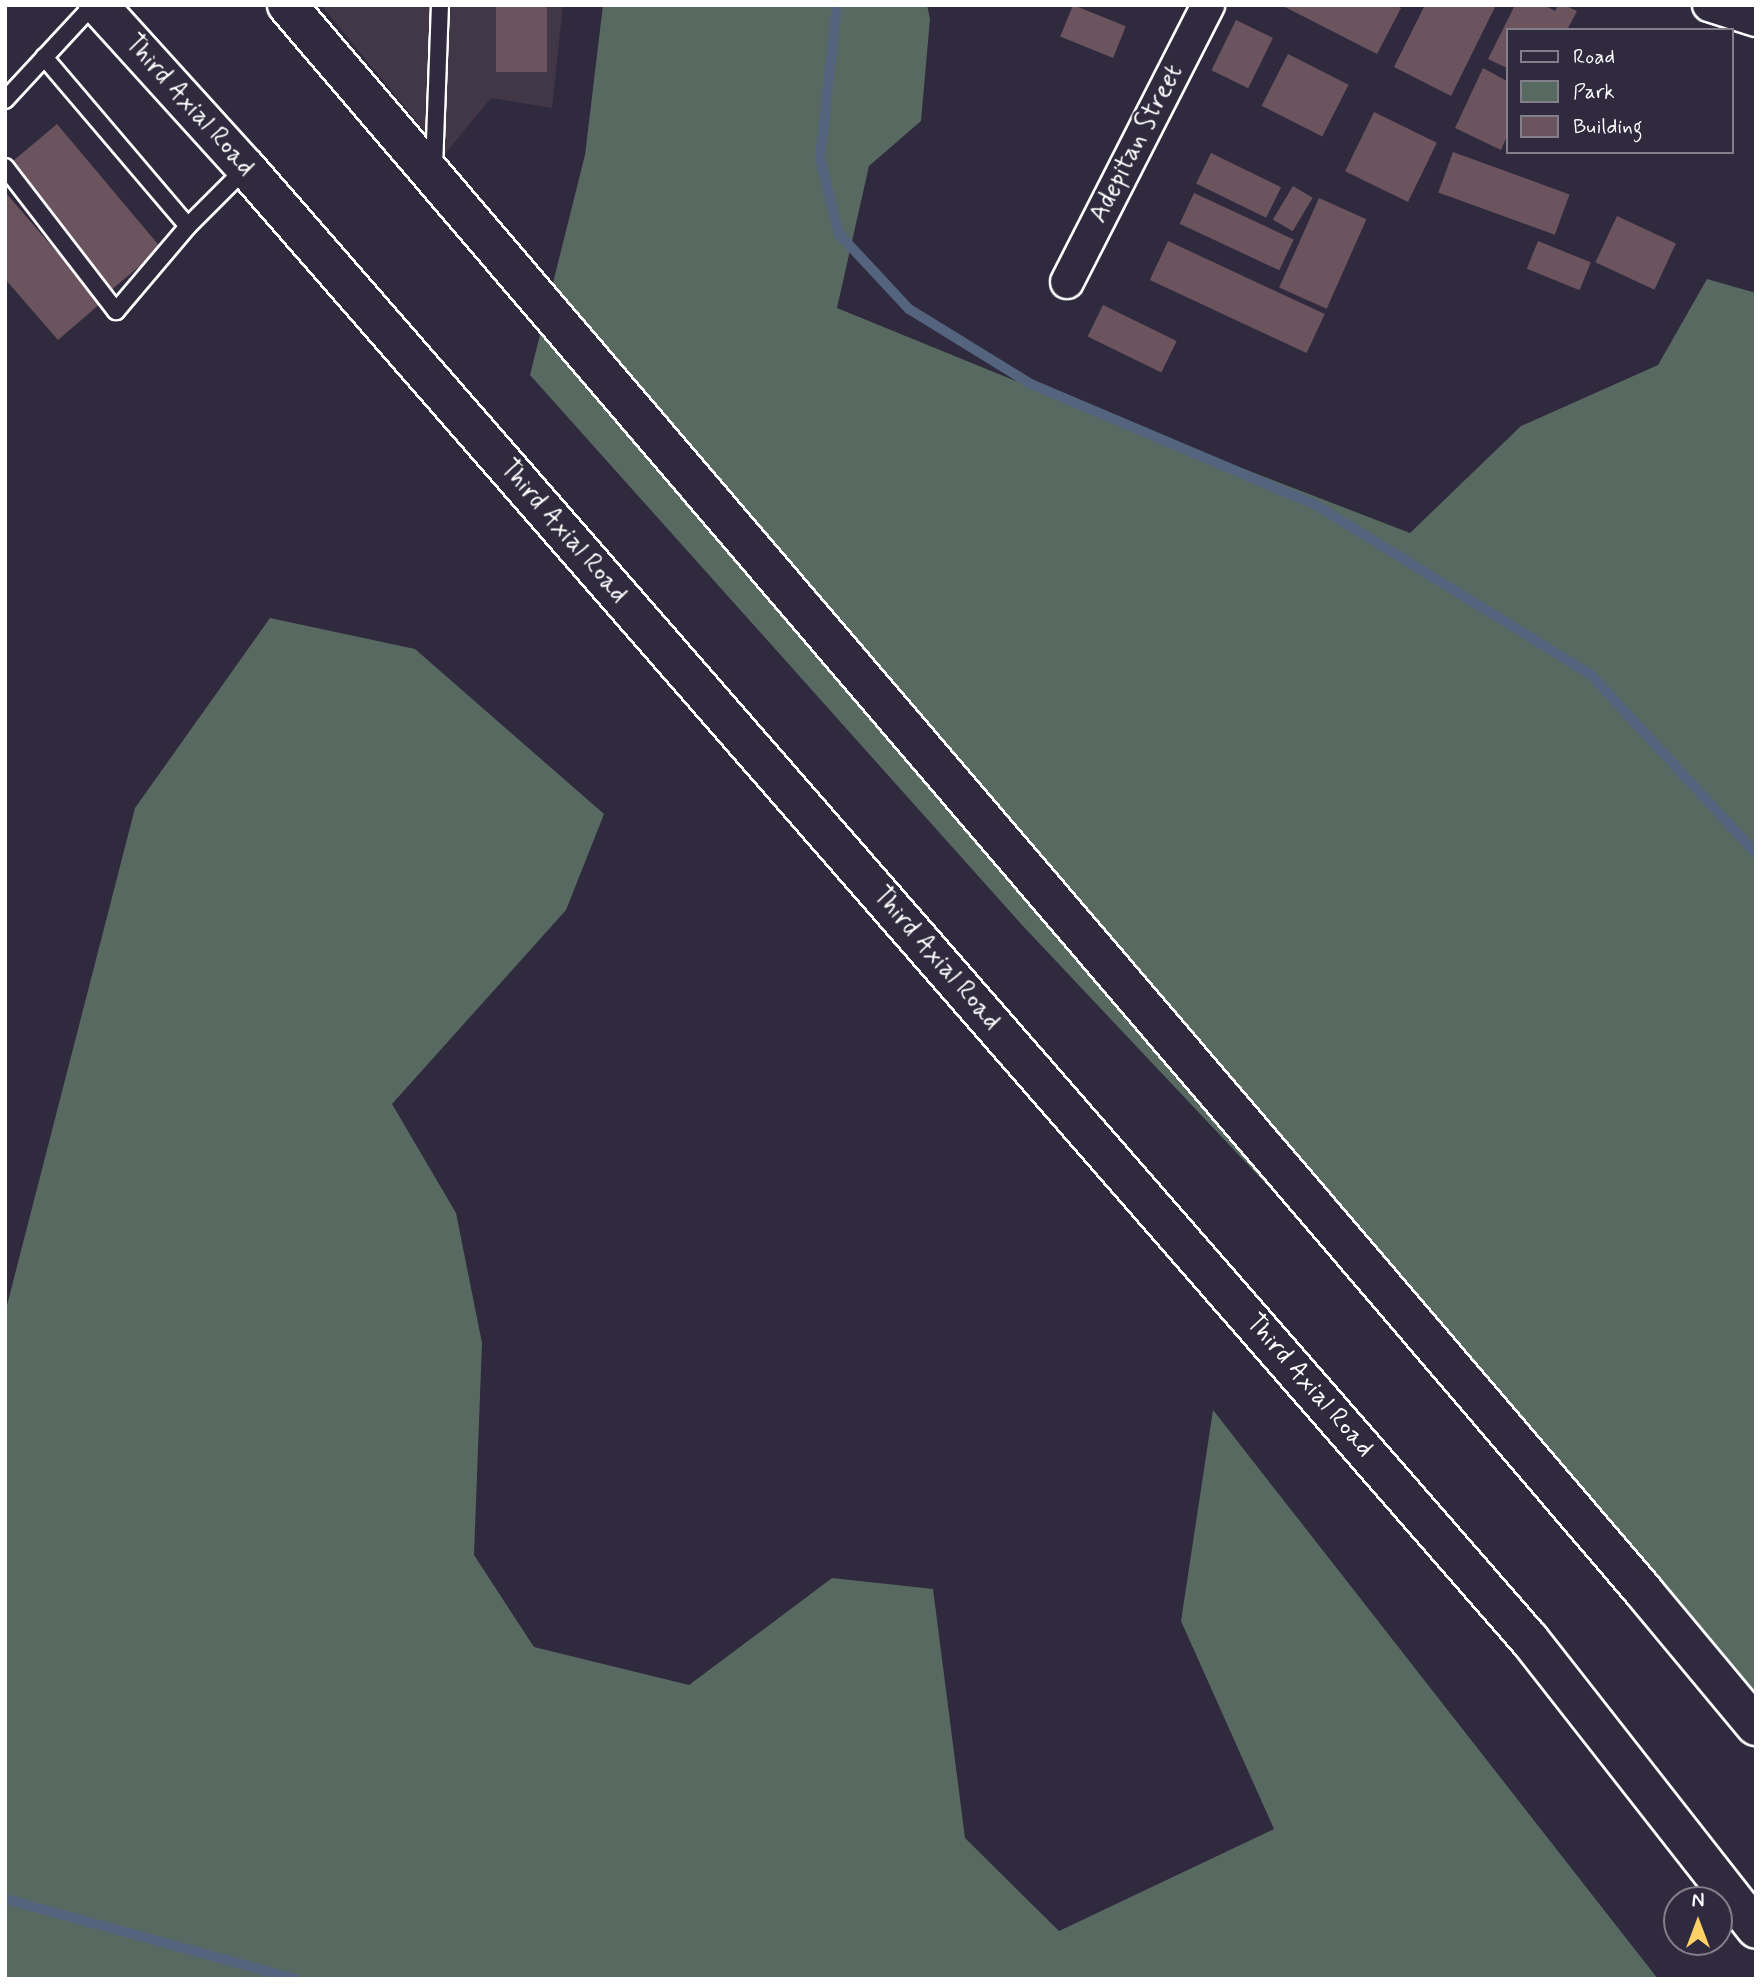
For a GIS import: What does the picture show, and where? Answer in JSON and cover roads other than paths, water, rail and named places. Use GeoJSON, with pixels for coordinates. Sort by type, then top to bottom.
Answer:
{"type":"FeatureCollection","features":[{"type":"Feature","properties":{"kind":"highway","name":"Third Axial Road"},"geometry":{"type":"LineString","coordinates":[[95,5],[246,168],[1529,1639],[1746,1917]]}},
{"type":"Feature","properties":{"kind":"highway"},"geometry":{"type":"LineString","coordinates":[[287,5],[1756,1726]]}},
{"type":"Feature","properties":{"kind":"street","name":"Adepitan Street"},"geometry":{"type":"LineString","coordinates":[[1067,282],[1208,5]]}},
{"type":"Feature","properties":{"kind":"street"},"geometry":{"type":"LineString","coordinates":[[1709,5],[1756,20]]}},
{"type":"Feature","properties":{"kind":"lane"},"geometry":{"type":"LineString","coordinates":[[5,100],[95,5]]}},
{"type":"Feature","properties":{"kind":"lane"},"geometry":{"type":"LineString","coordinates":[[433,178],[440,5]]}},
{"type":"Feature","properties":{"kind":"lane"},"geometry":{"type":"LineString","coordinates":[[44,57],[188,226]]}},
{"type":"Feature","properties":{"kind":"lane"},"geometry":{"type":"LineString","coordinates":[[5,167],[116,311],[188,226],[246,168]]}},
{"type":"Feature","properties":{"kind":"waterway"},"geometry":{"type":"LineString","coordinates":[[837,5],[820,158],[839,234],[909,309],[1031,384],[1316,505],[1590,674],[1756,853]]}},
{"type":"Feature","properties":{"kind":"waterway"},"geometry":{"type":"LineString","coordinates":[[5,1899],[295,1979]]}}]}
